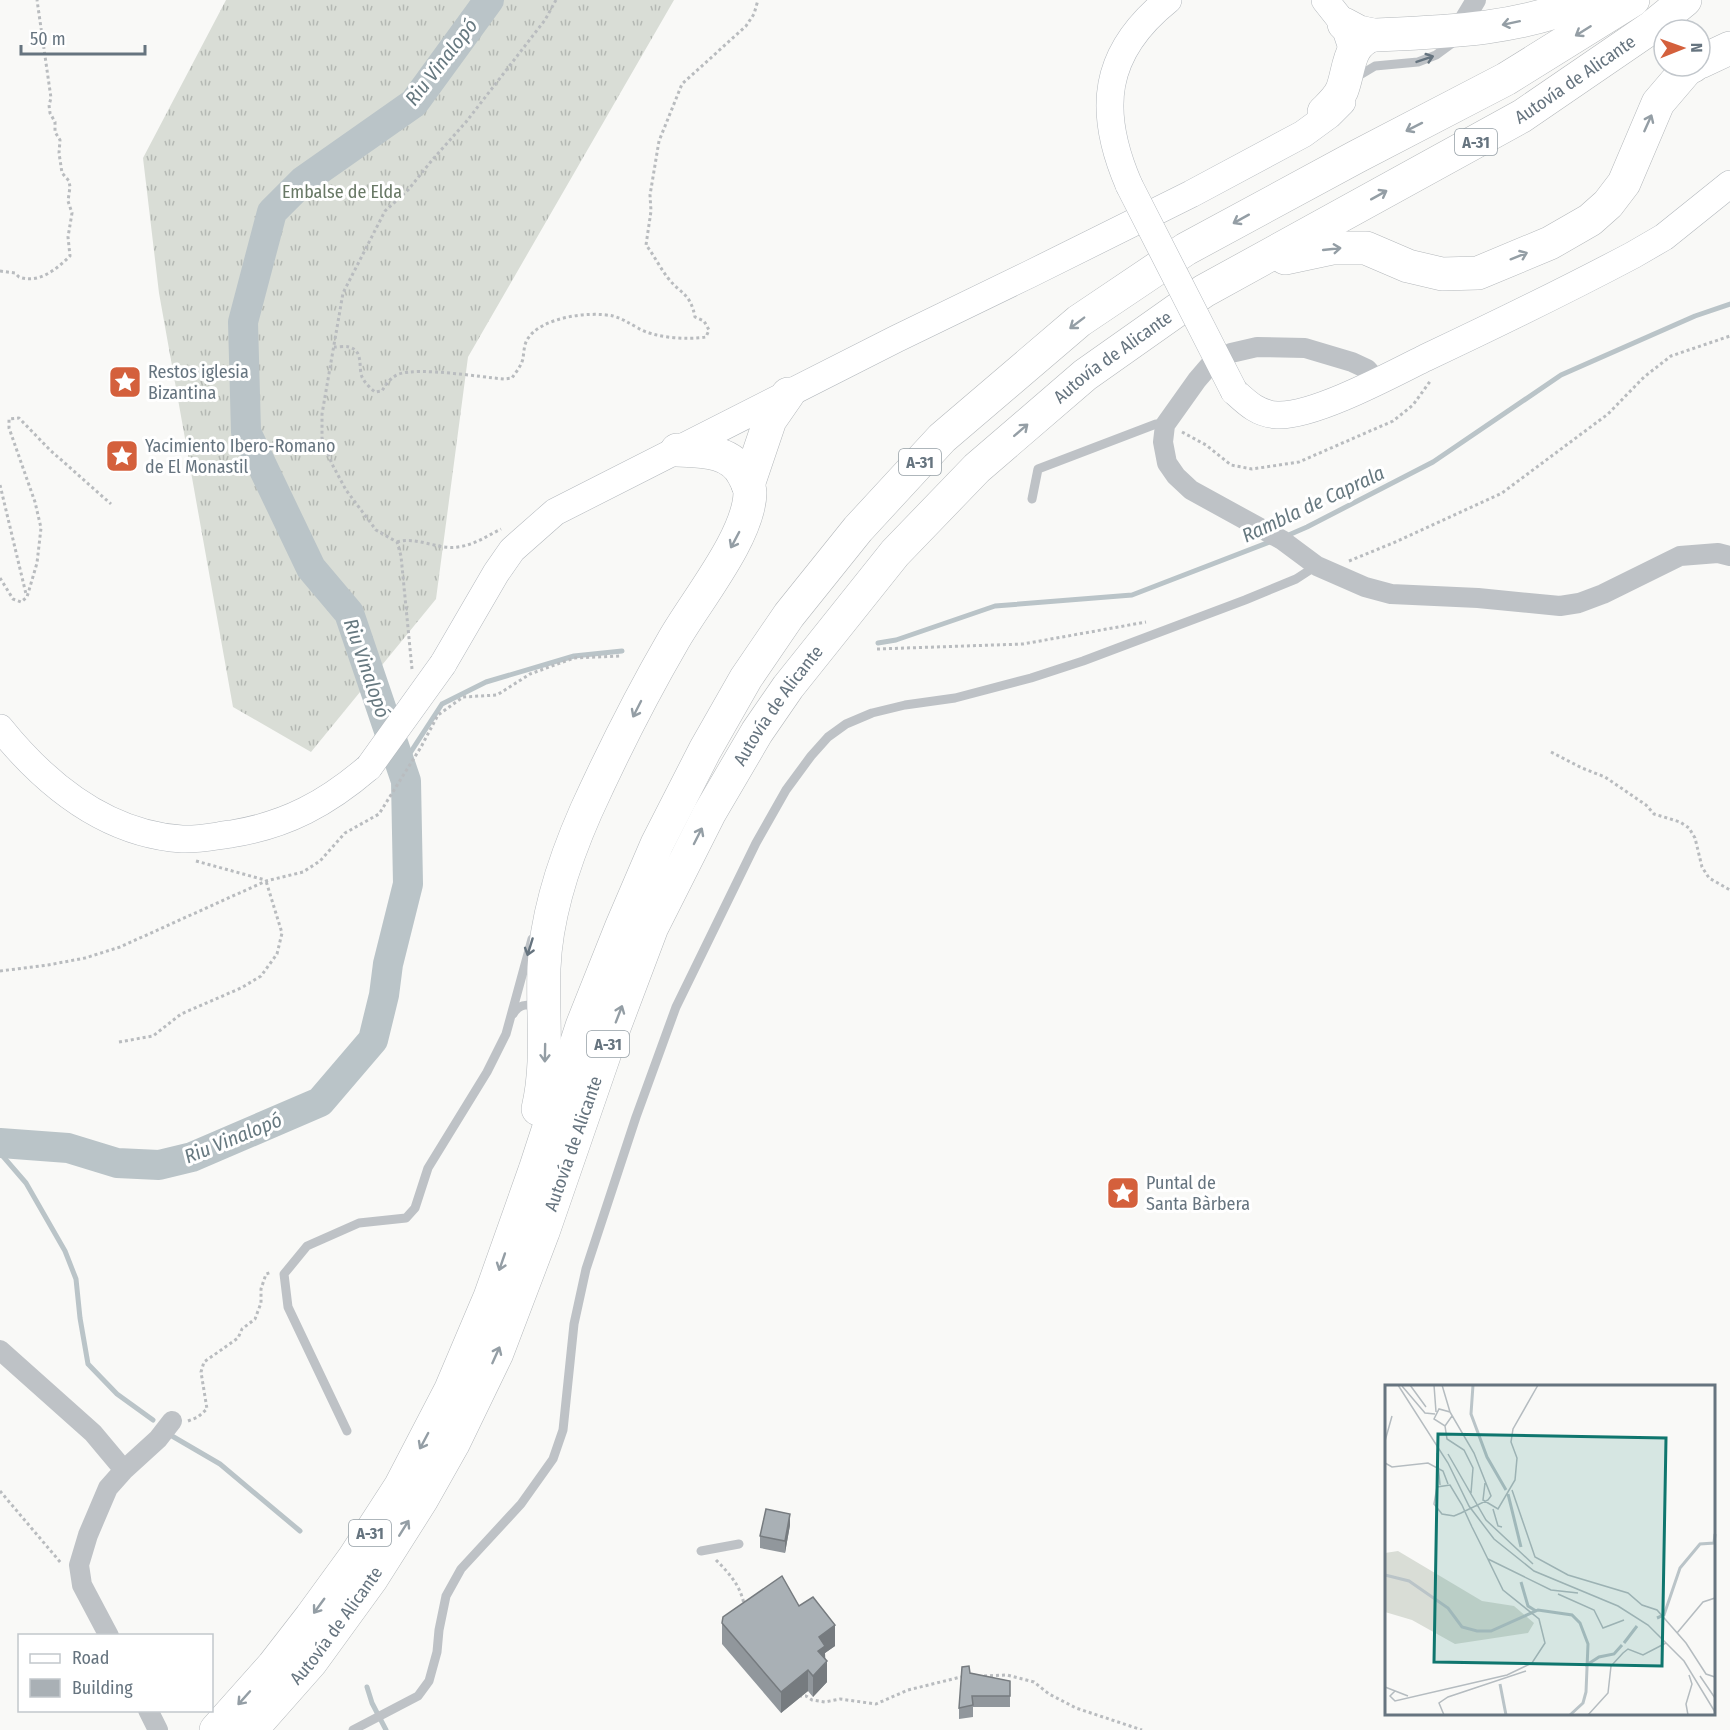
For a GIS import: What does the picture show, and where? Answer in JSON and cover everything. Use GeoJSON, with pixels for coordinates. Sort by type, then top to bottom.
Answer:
{"type":"FeatureCollection","features":[{"type":"Feature","properties":{"kind":"highway"},"geometry":{"type":"LineString","coordinates":[[1318,119],[1338,97],[1343,33],[1458,30],[1511,24],[1587,0]]}},
{"type":"Feature","properties":{"kind":"highway","name":"Autovía de Alicante"},"geometry":{"type":"LineString","coordinates":[[216,1730],[273,1666],[311,1617],[354,1558],[400,1487],[455,1379],[490,1297],[582,1026],[657,844],[705,750],[746,678],[789,615],[858,529],[942,438],[1078,321],[1186,249],[1356,157],[1506,80],[1633,0]]}},
{"type":"Feature","properties":{"kind":"highway","name":"Autovía de Alicante"},"geometry":{"type":"LineString","coordinates":[[251,1730],[311,1662],[372,1578],[422,1499],[453,1444],[497,1353],[543,1232],[609,1041],[652,927],[709,814],[770,714],[788,687],[895,553],[977,468],[1085,375],[1204,291],[1522,116],[1652,27],[1685,0]]}},
{"type":"Feature","properties":{"kind":"highway"},"geometry":{"type":"LineString","coordinates":[[1712,56],[1730,48]]}},
{"type":"Feature","properties":{"kind":"highway"},"geometry":{"type":"LineString","coordinates":[[1254,263],[1332,248],[1365,248],[1408,266],[1442,274],[1478,273],[1550,243],[1590,220],[1608,204],[1623,183],[1658,102],[1679,78]]}},
{"type":"Feature","properties":{"kind":"highway"},"geometry":{"type":"LineString","coordinates":[[748,485],[770,420],[788,394]]}},
{"type":"Feature","properties":{"kind":"highway"},"geometry":{"type":"LineString","coordinates":[[522,1207],[522,1163],[542,1092],[545,1068],[544,967],[552,905],[561,875],[586,812],[655,673],[736,540],[748,506],[750,492],[748,485],[743,473],[734,463],[724,456],[701,450],[677,450]]}},
{"type":"Feature","properties":{"kind":"main road"},"geometry":{"type":"LineString","coordinates":[[1168,0],[1138,28],[1117,66],[1110,104],[1111,135],[1118,160],[1129,185],[1234,391],[1250,406],[1264,412],[1278,415],[1300,412],[1318,406],[1378,381],[1446,348],[1633,255],[1664,237],[1730,184]]}},
{"type":"Feature","properties":{"kind":"main road"},"geometry":{"type":"LineString","coordinates":[[0,728],[43,776],[74,801],[129,829],[160,836],[181,847],[212,837],[249,831],[287,820],[321,804],[369,767],[443,664],[501,565],[512,550],[555,512],[896,339],[1133,224],[1288,142],[1318,119],[1331,94],[1335,76],[1334,54],[1328,31],[1317,13],[1343,33]]}},
{"type":"Feature","properties":{"kind":"street"},"geometry":{"type":"LineString","coordinates":[[1458,30],[1476,0]]}},
{"type":"Feature","properties":{"kind":"street"},"geometry":{"type":"LineString","coordinates":[[1378,381],[1367,369],[1305,348],[1257,347],[1231,353],[1209,366],[1165,425],[1163,442],[1167,463],[1176,476],[1191,490],[1282,540],[1322,568],[1365,587],[1391,594],[1478,598],[1560,606],[1579,603],[1603,594],[1680,556],[1718,553],[1730,556]]}},
{"type":"Feature","properties":{"kind":"street"},"geometry":{"type":"LineString","coordinates":[[0,1350],[93,1433],[124,1470]]}},
{"type":"Feature","properties":{"kind":"street"},"geometry":{"type":"LineString","coordinates":[[108,1634],[82,1585],[79,1566],[88,1536],[108,1488],[158,1439],[172,1421]]}},
{"type":"Feature","properties":{"kind":"street"},"geometry":{"type":"LineString","coordinates":[[149,1712],[158,1730]]}},
{"type":"Feature","properties":{"kind":"lane"},"geometry":{"type":"LineString","coordinates":[[1032,499],[1038,469],[1156,424],[1165,425]]}},
{"type":"Feature","properties":{"kind":"lane"},"geometry":{"type":"LineString","coordinates":[[352,1730],[418,1696],[429,1681],[437,1652],[446,1596],[461,1569],[521,1504],[553,1459],[564,1430],[574,1324],[586,1269],[636,1117],[672,1018],[756,843],[786,790],[811,756],[828,737],[846,724],[872,713],[905,705],[955,698],[1072,664],[1245,600],[1322,568]]}},
{"type":"Feature","properties":{"kind":"lane"},"geometry":{"type":"LineString","coordinates":[[541,912],[552,885],[561,875]]}},
{"type":"Feature","properties":{"kind":"lane"},"geometry":{"type":"LineString","coordinates":[[347,1431],[288,1307],[284,1274],[307,1246],[360,1223],[406,1218],[416,1209],[428,1168],[487,1072],[506,1034],[535,931]]}},
{"type":"Feature","properties":{"kind":"lane"},"geometry":{"type":"LineString","coordinates":[[511,1016],[521,1005],[526,1004],[544,1012]]}},
{"type":"Feature","properties":{"kind":"lane"},"geometry":{"type":"LineString","coordinates":[[701,1551],[739,1544]]}},
{"type":"Feature","properties":{"kind":"path"},"geometry":{"type":"LineString","coordinates":[[0,271],[15,273],[19,278],[33,280],[42,278],[70,256],[68,237],[72,213],[68,201],[70,187],[69,181],[62,174],[60,140],[55,132],[55,122],[50,113],[51,98],[37,0]]}},
{"type":"Feature","properties":{"kind":"path"},"geometry":{"type":"LineString","coordinates":[[413,676],[401,556],[397,542],[376,530],[346,490],[332,464],[322,438],[322,414],[343,293],[385,211],[408,190],[472,114],[545,20],[556,0]]}},
{"type":"Feature","properties":{"kind":"path"},"geometry":{"type":"LineString","coordinates":[[334,347],[350,347],[355,350],[360,357],[362,375],[375,392],[382,390],[387,382],[398,375],[420,372],[512,378],[523,360],[526,341],[537,329],[556,320],[581,315],[610,316],[628,321],[639,329],[665,336],[706,337],[709,330],[704,321],[695,317],[693,305],[686,294],[668,279],[646,245],[651,211],[650,195],[659,141],[682,84],[746,26],[754,14],[758,0]]}},
{"type":"Feature","properties":{"kind":"path"},"geometry":{"type":"LineString","coordinates":[[1322,568],[1393,543],[1502,493],[1608,414],[1644,377],[1671,356],[1730,336]]}},
{"type":"Feature","properties":{"kind":"path"},"geometry":{"type":"LineString","coordinates":[[1165,425],[1206,445],[1231,465],[1252,469],[1299,462],[1394,422],[1413,405],[1428,385],[1446,348]]}},
{"type":"Feature","properties":{"kind":"path"},"geometry":{"type":"LineString","coordinates":[[0,578],[13,599],[21,602],[27,597],[37,563],[41,528],[9,428],[9,419],[19,418],[50,450],[111,504]]}},
{"type":"Feature","properties":{"kind":"path"},"geometry":{"type":"LineString","coordinates":[[0,485],[27,597]]}},
{"type":"Feature","properties":{"kind":"path"},"geometry":{"type":"LineString","coordinates":[[397,542],[407,539],[456,547],[475,543],[507,526],[522,522],[540,524]]}},
{"type":"Feature","properties":{"kind":"path"},"geometry":{"type":"LineString","coordinates":[[877,649],[1023,644],[1148,622]]}},
{"type":"Feature","properties":{"kind":"path"},"geometry":{"type":"LineString","coordinates":[[0,971],[67,962],[120,947],[266,881],[303,872],[320,861],[345,833],[379,814],[438,715],[463,697],[497,695],[530,674],[574,658],[620,656]]}},
{"type":"Feature","properties":{"kind":"path"},"geometry":{"type":"LineString","coordinates":[[1551,752],[1605,777],[1635,796],[1654,814],[1680,822],[1689,828],[1695,838],[1702,867],[1709,878],[1730,890]]}},
{"type":"Feature","properties":{"kind":"path"},"geometry":{"type":"LineString","coordinates":[[181,847],[266,881]]}},
{"type":"Feature","properties":{"kind":"path"},"geometry":{"type":"LineString","coordinates":[[119,1042],[153,1036],[181,1014],[242,988],[261,976],[277,954],[282,933],[266,881]]}},
{"type":"Feature","properties":{"kind":"path"},"geometry":{"type":"LineString","coordinates":[[172,1421],[187,1421],[198,1417],[207,1409],[201,1372],[204,1362],[238,1338],[242,1329],[255,1319],[261,1303],[261,1289],[266,1274],[279,1270],[284,1274]]}},
{"type":"Feature","properties":{"kind":"path"},"geometry":{"type":"LineString","coordinates":[[0,1491],[35,1534],[82,1585]]}},
{"type":"Feature","properties":{"kind":"path"},"geometry":{"type":"LineString","coordinates":[[712,1557],[731,1574],[742,1596],[744,1606]]}},
{"type":"Feature","properties":{"kind":"path"},"geometry":{"type":"LineString","coordinates":[[982,1676],[1007,1675],[1034,1682],[1049,1694],[1076,1708],[1143,1730]]}},
{"type":"Feature","properties":{"kind":"path"},"geometry":{"type":"LineString","coordinates":[[797,1696],[807,1696],[812,1700],[825,1702],[840,1699],[876,1704],[908,1690],[973,1676]]}},
{"type":"Feature","properties":{"kind":"green space","name":"Embalse de Elda"},"geometry":{"type":"Polygon","coordinates":[[[226,0],[674,0],[468,357],[436,599],[311,752],[233,707],[159,293],[143,158],[226,0]]]}},
{"type":"Feature","properties":{"kind":"building"},"geometry":{"type":"Polygon","coordinates":[[[766,1509],[790,1514],[785,1541],[760,1536],[766,1509]]]}},
{"type":"Feature","properties":{"kind":"building"},"geometry":{"type":"Polygon","coordinates":[[[782,1576],[799,1606],[813,1597],[835,1625],[819,1637],[825,1646],[818,1651],[827,1661],[813,1676],[808,1670],[781,1692],[722,1623],[723,1617],[782,1576]]]}},
{"type":"Feature","properties":{"kind":"building"},"geometry":{"type":"Polygon","coordinates":[[[969,1666],[970,1673],[1010,1681],[1010,1696],[972,1696],[973,1705],[959,1708],[962,1667],[969,1666]]]}},
{"type":"Feature","properties":{"kind":"waterway","name":"Riu Vinalopó"},"geometry":{"type":"LineString","coordinates":[[0,1143],[68,1148],[117,1163],[159,1165],[192,1157],[320,1102],[373,1040],[384,995],[388,964],[408,884],[406,781],[349,613],[311,568],[246,432],[243,322],[272,212],[303,181],[414,103],[489,0]]}},
{"type":"Feature","properties":{"kind":"waterway","name":"Rambla de Caprala"},"geometry":{"type":"LineString","coordinates":[[1284,537],[1433,462],[1561,375],[1695,316],[1730,304]]}},
{"type":"Feature","properties":{"kind":"waterway","name":"Rambla de Caprala"},"geometry":{"type":"LineString","coordinates":[[878,643],[896,640],[995,606],[1132,595],[1272,541]]}},
{"type":"Feature","properties":{"kind":"waterway","name":"Rambla de Caprala"},"geometry":{"type":"LineString","coordinates":[[401,767],[442,704],[486,682],[574,656],[622,651]]}},
{"type":"Feature","properties":{"kind":"waterway"},"geometry":{"type":"LineString","coordinates":[[0,1153],[26,1183],[65,1251],[76,1279],[88,1364],[117,1394],[153,1420]]}},
{"type":"Feature","properties":{"kind":"waterway"},"geometry":{"type":"LineString","coordinates":[[172,1436],[220,1464],[300,1531]]}},
{"type":"Feature","properties":{"kind":"waterway"},"geometry":{"type":"LineString","coordinates":[[367,1687],[372,1703],[386,1730]]}},
{"type":"Feature","properties":{"kind":"place","name":"Restos iglesia Bizantina"},"geometry":{"type":"Point","coordinates":[125,382]}},
{"type":"Feature","properties":{"kind":"place","name":"Yacimiento Ibero-Romano de El Monastil"},"geometry":{"type":"Point","coordinates":[122,456]}},
{"type":"Feature","properties":{"kind":"place","name":"Puntal de Santa Bàrbera"},"geometry":{"type":"Point","coordinates":[1123,1193]}}]}
